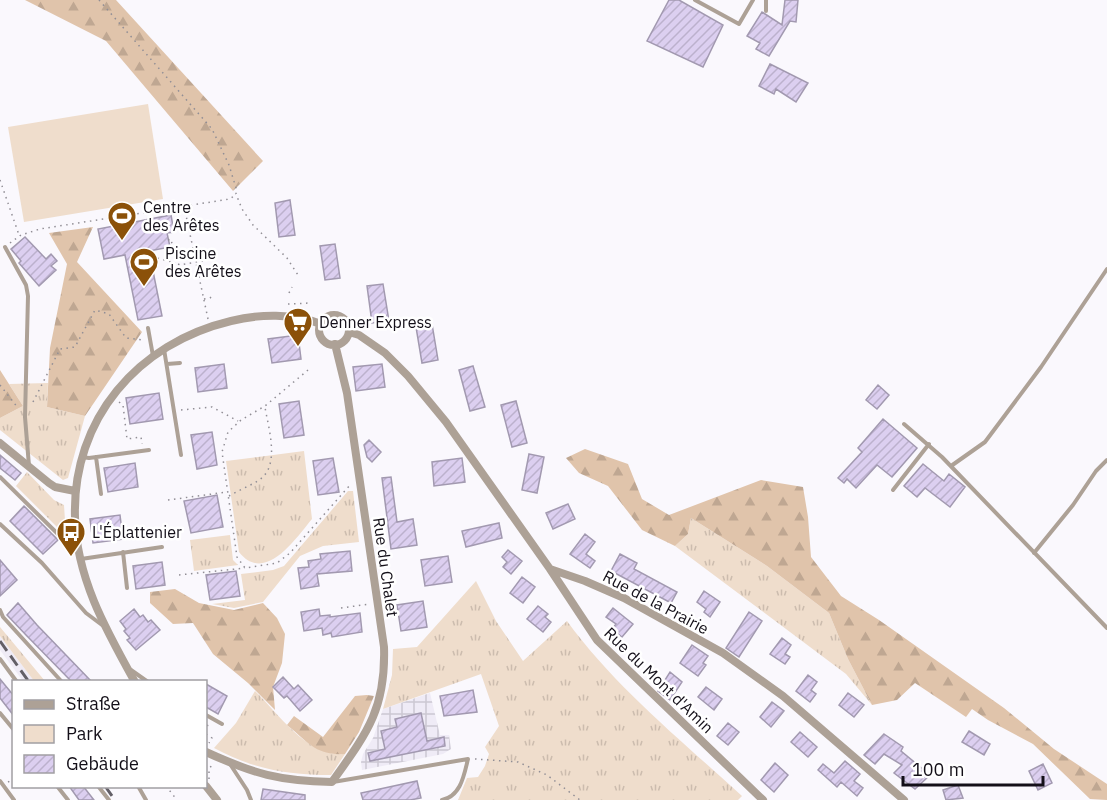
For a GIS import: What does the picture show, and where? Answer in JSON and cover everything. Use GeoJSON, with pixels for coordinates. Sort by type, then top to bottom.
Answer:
{"type":"FeatureCollection","features":[{"type":"Feature","properties":{"kind":"street"},"geometry":{"type":"LineString","coordinates":[[331,315],[339,316],[346,321],[349,332],[344,341],[330,344],[322,338],[319,328],[331,315]]}},
{"type":"Feature","properties":{"kind":"street"},"geometry":{"type":"LineString","coordinates":[[134,680],[105,627],[90,592],[77,545],[75,491],[81,457],[94,427],[106,405],[122,384],[153,356],[185,336],[209,326],[244,318],[280,316],[321,324]]}},
{"type":"Feature","properties":{"kind":"street"},"geometry":{"type":"LineString","coordinates":[[349,332],[359,335],[385,353],[408,376],[446,422],[550,569]]}},
{"type":"Feature","properties":{"kind":"street","name":"Rue du Chalet"},"geometry":{"type":"LineString","coordinates":[[332,782],[365,736],[381,697],[385,673],[384,647],[347,393],[335,344]]}},
{"type":"Feature","properties":{"kind":"street"},"geometry":{"type":"LineString","coordinates":[[0,443],[55,487],[75,491]]}},
{"type":"Feature","properties":{"kind":"street","name":"Rue du Mont d'Amin"},"geometry":{"type":"LineString","coordinates":[[550,569],[597,640],[763,800]]}},
{"type":"Feature","properties":{"kind":"street","name":"Rue de la Prairie"},"geometry":{"type":"LineString","coordinates":[[550,569],[624,598],[723,653],[783,696],[904,800]]}},
{"type":"Feature","properties":{"kind":"street"},"geometry":{"type":"LineString","coordinates":[[207,752],[264,776],[298,782],[332,782]]}},
{"type":"Feature","properties":{"kind":"street"},"geometry":{"type":"LineString","coordinates":[[207,783],[217,800]]}},
{"type":"Feature","properties":{"kind":"lane"},"geometry":{"type":"LineString","coordinates":[[695,0],[740,24],[753,0]]}},
{"type":"Feature","properties":{"kind":"lane"},"geometry":{"type":"LineString","coordinates":[[766,0],[766,12]]}},
{"type":"Feature","properties":{"kind":"lane"},"geometry":{"type":"LineString","coordinates":[[5,247],[26,285],[28,296],[25,417],[29,467]]}},
{"type":"Feature","properties":{"kind":"lane"},"geometry":{"type":"LineString","coordinates":[[951,466],[986,441],[1041,368],[1107,269]]}},
{"type":"Feature","properties":{"kind":"lane"},"geometry":{"type":"LineString","coordinates":[[148,328],[153,356]]}},
{"type":"Feature","properties":{"kind":"lane"},"geometry":{"type":"LineString","coordinates":[[164,348],[181,454]]}},
{"type":"Feature","properties":{"kind":"lane"},"geometry":{"type":"LineString","coordinates":[[167,364],[180,363]]}},
{"type":"Feature","properties":{"kind":"lane"},"geometry":{"type":"LineString","coordinates":[[904,424],[951,466],[1107,628]]}},
{"type":"Feature","properties":{"kind":"lane"},"geometry":{"type":"LineString","coordinates":[[893,490],[928,444]]}},
{"type":"Feature","properties":{"kind":"lane"},"geometry":{"type":"LineString","coordinates":[[81,457],[146,451]]}},
{"type":"Feature","properties":{"kind":"lane"},"geometry":{"type":"LineString","coordinates":[[96,457],[101,494]]}},
{"type":"Feature","properties":{"kind":"lane"},"geometry":{"type":"LineString","coordinates":[[1034,552],[1107,460]]}},
{"type":"Feature","properties":{"kind":"lane"},"geometry":{"type":"LineString","coordinates":[[0,477],[65,541],[77,545]]}},
{"type":"Feature","properties":{"kind":"lane"},"geometry":{"type":"LineString","coordinates":[[0,524],[42,562],[86,613],[105,627]]}},
{"type":"Feature","properties":{"kind":"lane"},"geometry":{"type":"LineString","coordinates":[[80,560],[162,547]]}},
{"type":"Feature","properties":{"kind":"lane"},"geometry":{"type":"LineString","coordinates":[[123,552],[128,588]]}},
{"type":"Feature","properties":{"kind":"lane"},"geometry":{"type":"LineString","coordinates":[[0,610],[3,617],[61,680]]}},
{"type":"Feature","properties":{"kind":"lane"},"geometry":{"type":"LineString","coordinates":[[0,659],[16,680]]}},
{"type":"Feature","properties":{"kind":"lane"},"geometry":{"type":"LineString","coordinates":[[127,668],[146,680]]}},
{"type":"Feature","properties":{"kind":"lane"},"geometry":{"type":"LineString","coordinates":[[0,713],[12,728]]}},
{"type":"Feature","properties":{"kind":"lane"},"geometry":{"type":"LineString","coordinates":[[207,716],[222,724]]}},
{"type":"Feature","properties":{"kind":"lane"},"geometry":{"type":"LineString","coordinates":[[332,782],[468,759],[457,791],[449,799],[442,800]]}},
{"type":"Feature","properties":{"kind":"lane"},"geometry":{"type":"LineString","coordinates":[[230,763],[251,800]]}},
{"type":"Feature","properties":{"kind":"lane"},"geometry":{"type":"LineString","coordinates":[[0,780],[14,800]]}},
{"type":"Feature","properties":{"kind":"lane"},"geometry":{"type":"LineString","coordinates":[[59,788],[68,800]]}},
{"type":"Feature","properties":{"kind":"lane"},"geometry":{"type":"LineString","coordinates":[[100,788],[109,800]]}},
{"type":"Feature","properties":{"kind":"path"},"geometry":{"type":"LineString","coordinates":[[99,0],[212,129],[229,165],[242,209],[253,225],[287,258],[298,274]]}},
{"type":"Feature","properties":{"kind":"path"},"geometry":{"type":"LineString","coordinates":[[0,180],[20,236]]}},
{"type":"Feature","properties":{"kind":"path"},"geometry":{"type":"LineString","coordinates":[[5,247],[20,236],[40,229],[230,199],[236,194]]}},
{"type":"Feature","properties":{"kind":"path"},"geometry":{"type":"LineString","coordinates":[[184,205],[208,320]]}},
{"type":"Feature","properties":{"kind":"path"},"geometry":{"type":"LineString","coordinates":[[181,226],[198,223]]}},
{"type":"Feature","properties":{"kind":"path"},"geometry":{"type":"LineString","coordinates":[[168,240],[171,239],[176,263]]}},
{"type":"Feature","properties":{"kind":"path"},"geometry":{"type":"LineString","coordinates":[[146,255],[180,265],[207,260]]}},
{"type":"Feature","properties":{"kind":"path"},"geometry":{"type":"LineString","coordinates":[[289,293],[292,287]]}},
{"type":"Feature","properties":{"kind":"path"},"geometry":{"type":"LineString","coordinates":[[204,299],[214,294]]}},
{"type":"Feature","properties":{"kind":"path"},"geometry":{"type":"LineString","coordinates":[[288,304],[310,303]]}},
{"type":"Feature","properties":{"kind":"path"},"geometry":{"type":"LineString","coordinates":[[0,385],[25,417],[60,349],[75,347],[95,310],[109,314],[126,338],[150,341]]}},
{"type":"Feature","properties":{"kind":"path"},"geometry":{"type":"LineString","coordinates":[[245,568],[237,557],[227,492],[222,452],[228,432],[238,422],[265,406],[308,370]]}},
{"type":"Feature","properties":{"kind":"path"},"geometry":{"type":"LineString","coordinates":[[119,402],[123,405],[127,439],[141,437],[146,451]]}},
{"type":"Feature","properties":{"kind":"path"},"geometry":{"type":"LineString","coordinates":[[228,497],[241,488],[262,479],[270,466],[272,453],[265,406]]}},
{"type":"Feature","properties":{"kind":"path"},"geometry":{"type":"LineString","coordinates":[[174,411],[212,407],[238,422]]}},
{"type":"Feature","properties":{"kind":"path"},"geometry":{"type":"LineString","coordinates":[[179,575],[277,563],[290,553],[359,476]]}},
{"type":"Feature","properties":{"kind":"path"},"geometry":{"type":"LineString","coordinates":[[168,500],[227,492]]}},
{"type":"Feature","properties":{"kind":"path"},"geometry":{"type":"LineString","coordinates":[[341,608],[378,603]]}},
{"type":"Feature","properties":{"kind":"path"},"geometry":{"type":"LineString","coordinates":[[207,728],[208,723]]}},
{"type":"Feature","properties":{"kind":"path"},"geometry":{"type":"LineString","coordinates":[[207,734],[212,738],[209,743]]}},
{"type":"Feature","properties":{"kind":"path"},"geometry":{"type":"LineString","coordinates":[[468,759],[518,762],[547,775],[580,800]]}},
{"type":"Feature","properties":{"kind":"path"},"geometry":{"type":"LineString","coordinates":[[207,783],[209,770],[213,763]]}},
{"type":"Feature","properties":{"kind":"path"},"geometry":{"type":"LineString","coordinates":[[168,788],[177,800]]}},
{"type":"Feature","properties":{"kind":"shaded area"},"geometry":{"type":"Polygon","coordinates":[[[0,636],[33,680],[22,680],[0,650],[0,636]]]}},
{"type":"Feature","properties":{"kind":"shaded area"},"geometry":{"type":"Polygon","coordinates":[[[430,693],[440,735],[449,735],[451,749],[443,754],[362,770],[363,754],[373,738],[383,709],[430,693]]]}},
{"type":"Feature","properties":{"kind":"green space"},"geometry":{"type":"Polygon","coordinates":[[[25,0],[116,0],[263,161],[233,191],[106,41],[25,0]]]}},
{"type":"Feature","properties":{"kind":"green space"},"geometry":{"type":"Polygon","coordinates":[[[148,104],[163,199],[24,222],[8,127],[148,104]]]}},
{"type":"Feature","properties":{"kind":"green space"},"geometry":{"type":"Polygon","coordinates":[[[93,227],[77,262],[142,332],[85,416],[47,407],[50,348],[67,264],[49,233],[93,227]]]}},
{"type":"Feature","properties":{"kind":"green space"},"geometry":{"type":"Polygon","coordinates":[[[0,370],[23,406],[0,418],[0,370]]]}},
{"type":"Feature","properties":{"kind":"green space"},"geometry":{"type":"Polygon","coordinates":[[[48,383],[47,407],[85,416],[68,478],[63,480],[0,430],[0,418],[23,406],[9,384],[48,383]]]}},
{"type":"Feature","properties":{"kind":"green space"},"geometry":{"type":"Polygon","coordinates":[[[585,449],[628,464],[642,499],[669,515],[761,480],[803,487],[811,557],[841,596],[1004,708],[1054,749],[1107,784],[1107,800],[1090,799],[1033,744],[972,709],[966,717],[915,683],[897,700],[872,705],[848,659],[829,613],[767,566],[691,518],[688,534],[675,546],[642,530],[608,486],[579,473],[566,458],[585,449]]]}},
{"type":"Feature","properties":{"kind":"green space"},"geometry":{"type":"Polygon","coordinates":[[[304,451],[312,519],[279,555],[269,561],[259,563],[249,561],[239,552],[226,461],[304,451]]]}},
{"type":"Feature","properties":{"kind":"green space"},"geometry":{"type":"Polygon","coordinates":[[[27,472],[54,500],[64,505],[66,536],[16,486],[27,472]]]}},
{"type":"Feature","properties":{"kind":"green space"},"geometry":{"type":"Polygon","coordinates":[[[348,491],[353,491],[359,542],[323,546],[300,556],[263,602],[234,608],[212,604],[245,600],[241,574],[273,570],[284,566],[348,491]]]}},
{"type":"Feature","properties":{"kind":"green space"},"geometry":{"type":"Polygon","coordinates":[[[691,518],[767,566],[829,613],[848,659],[872,705],[846,674],[675,546],[688,534],[691,518]]]}},
{"type":"Feature","properties":{"kind":"green space"},"geometry":{"type":"Polygon","coordinates":[[[230,535],[233,560],[238,565],[194,571],[190,540],[230,535]]]}},
{"type":"Feature","properties":{"kind":"green space"},"geometry":{"type":"Polygon","coordinates":[[[476,581],[496,621],[523,661],[567,621],[628,691],[742,796],[738,800],[458,800],[467,778],[478,777],[485,766],[489,754],[485,747],[499,726],[481,674],[383,709],[392,675],[393,649],[417,647],[476,581]]]}},
{"type":"Feature","properties":{"kind":"green space"},"geometry":{"type":"Polygon","coordinates":[[[175,589],[199,603],[234,610],[263,603],[277,618],[285,634],[282,663],[273,687],[275,710],[248,683],[213,654],[193,623],[173,624],[150,603],[150,592],[175,589]]]}},
{"type":"Feature","properties":{"kind":"green space"},"geometry":{"type":"Polygon","coordinates":[[[0,627],[44,680],[33,680],[0,636],[0,627]]]}},
{"type":"Feature","properties":{"kind":"green space"},"geometry":{"type":"Polygon","coordinates":[[[255,691],[306,742],[331,753],[345,754],[331,775],[300,774],[257,766],[214,748],[236,723],[255,691]]]}},
{"type":"Feature","properties":{"kind":"green space"},"geometry":{"type":"Polygon","coordinates":[[[355,696],[374,696],[359,732],[345,754],[327,753],[313,747],[287,725],[294,716],[323,737],[355,696]]]}},
{"type":"Feature","properties":{"kind":"building"},"geometry":{"type":"Polygon","coordinates":[[[669,0],[679,0],[723,25],[703,67],[647,41],[669,0]]]}},
{"type":"Feature","properties":{"kind":"building"},"geometry":{"type":"Polygon","coordinates":[[[785,0],[798,0],[796,22],[790,21],[769,56],[756,49],[760,43],[747,36],[762,12],[782,25],[785,0]]]}},
{"type":"Feature","properties":{"kind":"building"},"geometry":{"type":"Polygon","coordinates":[[[770,64],[808,83],[796,102],[776,89],[774,94],[759,86],[770,64]]]}},
{"type":"Feature","properties":{"kind":"building"},"geometry":{"type":"Polygon","coordinates":[[[290,200],[295,235],[279,237],[275,203],[290,200]]]}},
{"type":"Feature","properties":{"kind":"building"},"geometry":{"type":"Polygon","coordinates":[[[171,215],[174,232],[167,233],[170,247],[149,251],[162,316],[138,320],[125,255],[104,259],[98,229],[171,215]]]}},
{"type":"Feature","properties":{"kind":"building"},"geometry":{"type":"Polygon","coordinates":[[[25,237],[46,259],[51,254],[57,261],[51,266],[56,270],[39,286],[19,263],[21,261],[11,249],[25,237]]]}},
{"type":"Feature","properties":{"kind":"building"},"geometry":{"type":"Polygon","coordinates":[[[335,244],[340,278],[325,280],[320,246],[335,244]]]}},
{"type":"Feature","properties":{"kind":"building"},"geometry":{"type":"Polygon","coordinates":[[[383,284],[389,321],[372,323],[367,286],[383,284]]]}},
{"type":"Feature","properties":{"kind":"building"},"geometry":{"type":"Polygon","coordinates":[[[432,324],[438,360],[422,363],[416,327],[432,324]]]}},
{"type":"Feature","properties":{"kind":"building"},"geometry":{"type":"Polygon","coordinates":[[[298,335],[301,359],[272,363],[268,339],[298,335]]]}},
{"type":"Feature","properties":{"kind":"building"},"geometry":{"type":"Polygon","coordinates":[[[224,364],[227,388],[198,392],[195,368],[224,364]]]}},
{"type":"Feature","properties":{"kind":"building"},"geometry":{"type":"Polygon","coordinates":[[[382,364],[385,387],[356,391],[353,367],[382,364]]]}},
{"type":"Feature","properties":{"kind":"building"},"geometry":{"type":"Polygon","coordinates":[[[473,366],[485,407],[470,411],[459,370],[473,366]]]}},
{"type":"Feature","properties":{"kind":"building"},"geometry":{"type":"Polygon","coordinates":[[[878,385],[889,395],[877,409],[866,400],[878,385]]]}},
{"type":"Feature","properties":{"kind":"building"},"geometry":{"type":"Polygon","coordinates":[[[159,393],[163,419],[130,424],[126,398],[159,393]]]}},
{"type":"Feature","properties":{"kind":"building"},"geometry":{"type":"Polygon","coordinates":[[[299,401],[304,435],[284,438],[279,404],[299,401]]]}},
{"type":"Feature","properties":{"kind":"building"},"geometry":{"type":"Polygon","coordinates":[[[516,401],[527,443],[512,447],[501,405],[516,401]]]}},
{"type":"Feature","properties":{"kind":"building"},"geometry":{"type":"Polygon","coordinates":[[[883,419],[917,448],[892,477],[877,465],[856,488],[847,479],[844,483],[838,478],[862,452],[858,448],[883,419]]]}},
{"type":"Feature","properties":{"kind":"building"},"geometry":{"type":"Polygon","coordinates":[[[212,432],[217,465],[197,469],[191,435],[212,432]]]}},
{"type":"Feature","properties":{"kind":"building"},"geometry":{"type":"Polygon","coordinates":[[[369,440],[381,452],[372,462],[367,457],[364,445],[369,440]]]}},
{"type":"Feature","properties":{"kind":"building"},"geometry":{"type":"Polygon","coordinates":[[[529,454],[544,457],[537,493],[522,490],[529,454]]]}},
{"type":"Feature","properties":{"kind":"building"},"geometry":{"type":"Polygon","coordinates":[[[0,455],[21,473],[15,480],[0,468],[0,455]]]}},
{"type":"Feature","properties":{"kind":"building"},"geometry":{"type":"Polygon","coordinates":[[[333,458],[339,492],[318,495],[313,461],[333,458]]]}},
{"type":"Feature","properties":{"kind":"building"},"geometry":{"type":"Polygon","coordinates":[[[462,458],[465,482],[434,486],[432,462],[462,458]]]}},
{"type":"Feature","properties":{"kind":"building"},"geometry":{"type":"Polygon","coordinates":[[[135,463],[138,487],[108,492],[104,468],[135,463]]]}},
{"type":"Feature","properties":{"kind":"building"},"geometry":{"type":"Polygon","coordinates":[[[923,464],[944,481],[949,474],[965,487],[950,507],[925,488],[917,497],[904,486],[923,464]]]}},
{"type":"Feature","properties":{"kind":"building"},"geometry":{"type":"Polygon","coordinates":[[[391,477],[397,522],[413,519],[417,545],[391,549],[382,478],[391,477]]]}},
{"type":"Feature","properties":{"kind":"building"},"geometry":{"type":"Polygon","coordinates":[[[217,495],[223,527],[191,533],[184,501],[217,495]]]}},
{"type":"Feature","properties":{"kind":"building"},"geometry":{"type":"Polygon","coordinates":[[[568,504],[575,519],[553,529],[546,513],[568,504]]]}},
{"type":"Feature","properties":{"kind":"building"},"geometry":{"type":"Polygon","coordinates":[[[24,506],[58,540],[43,554],[10,521],[24,506]]]}},
{"type":"Feature","properties":{"kind":"building"},"geometry":{"type":"Polygon","coordinates":[[[120,515],[123,539],[93,543],[90,519],[120,515]]]}},
{"type":"Feature","properties":{"kind":"building"},"geometry":{"type":"Polygon","coordinates":[[[499,523],[502,538],[466,547],[462,531],[499,523]]]}},
{"type":"Feature","properties":{"kind":"building"},"geometry":{"type":"Polygon","coordinates":[[[585,534],[595,542],[586,554],[595,561],[590,568],[570,554],[585,534]]]}},
{"type":"Feature","properties":{"kind":"building"},"geometry":{"type":"Polygon","coordinates":[[[508,550],[522,561],[511,574],[503,567],[507,562],[502,557],[508,550]]]}},
{"type":"Feature","properties":{"kind":"building"},"geometry":{"type":"Polygon","coordinates":[[[350,551],[352,571],[317,574],[319,586],[301,589],[298,568],[309,567],[308,561],[321,559],[320,554],[350,551]]]}},
{"type":"Feature","properties":{"kind":"building"},"geometry":{"type":"Polygon","coordinates":[[[620,554],[637,563],[634,569],[677,592],[671,603],[611,571],[620,554]]]}},
{"type":"Feature","properties":{"kind":"building"},"geometry":{"type":"Polygon","coordinates":[[[448,556],[452,582],[425,586],[421,560],[448,556]]]}},
{"type":"Feature","properties":{"kind":"building"},"geometry":{"type":"Polygon","coordinates":[[[0,560],[17,580],[0,596],[0,560]]]}},
{"type":"Feature","properties":{"kind":"building"},"geometry":{"type":"Polygon","coordinates":[[[162,562],[165,585],[136,589],[133,566],[162,562]]]}},
{"type":"Feature","properties":{"kind":"building"},"geometry":{"type":"Polygon","coordinates":[[[236,571],[240,596],[210,600],[206,575],[236,571]]]}},
{"type":"Feature","properties":{"kind":"building"},"geometry":{"type":"Polygon","coordinates":[[[522,577],[535,587],[523,603],[510,593],[522,577]]]}},
{"type":"Feature","properties":{"kind":"building"},"geometry":{"type":"Polygon","coordinates":[[[704,591],[720,602],[710,617],[704,612],[706,609],[697,602],[704,591]]]}},
{"type":"Feature","properties":{"kind":"building"},"geometry":{"type":"Polygon","coordinates":[[[423,601],[427,627],[401,631],[397,605],[423,601]]]}},
{"type":"Feature","properties":{"kind":"building"},"geometry":{"type":"Polygon","coordinates":[[[18,603],[90,680],[70,680],[7,615],[18,603]]]}},
{"type":"Feature","properties":{"kind":"building"},"geometry":{"type":"Polygon","coordinates":[[[538,606],[548,614],[545,617],[551,622],[543,632],[527,619],[538,606]]]}},
{"type":"Feature","properties":{"kind":"building"},"geometry":{"type":"Polygon","coordinates":[[[613,608],[633,624],[622,637],[612,629],[616,624],[606,617],[613,608]]]}},
{"type":"Feature","properties":{"kind":"building"},"geometry":{"type":"Polygon","coordinates":[[[134,609],[140,617],[143,615],[148,622],[151,620],[160,630],[136,650],[127,640],[130,638],[120,621],[134,609]]]}},
{"type":"Feature","properties":{"kind":"building"},"geometry":{"type":"Polygon","coordinates":[[[319,609],[320,616],[330,615],[330,617],[360,613],[362,632],[332,637],[331,633],[323,635],[322,628],[304,631],[301,612],[319,609]]]}},
{"type":"Feature","properties":{"kind":"building"},"geometry":{"type":"Polygon","coordinates":[[[749,612],[762,621],[739,657],[726,648],[749,612]]]}},
{"type":"Feature","properties":{"kind":"building"},"geometry":{"type":"Polygon","coordinates":[[[782,638],[791,645],[785,654],[790,657],[785,664],[770,654],[782,638]]]}},
{"type":"Feature","properties":{"kind":"building"},"geometry":{"type":"Polygon","coordinates":[[[692,645],[708,656],[703,663],[706,665],[698,676],[680,663],[692,645]]]}},
{"type":"Feature","properties":{"kind":"building"},"geometry":{"type":"Polygon","coordinates":[[[670,672],[682,682],[670,700],[658,691],[670,672]]]}},
{"type":"Feature","properties":{"kind":"building"},"geometry":{"type":"Polygon","coordinates":[[[808,675],[817,682],[811,690],[816,694],[810,702],[796,691],[808,675]]]}},
{"type":"Feature","properties":{"kind":"building"},"geometry":{"type":"Polygon","coordinates":[[[283,677],[294,689],[298,685],[312,700],[300,711],[287,696],[284,698],[273,687],[283,677]]]}},
{"type":"Feature","properties":{"kind":"building"},"geometry":{"type":"Polygon","coordinates":[[[0,679],[12,694],[12,713],[0,698],[0,679]]]}},
{"type":"Feature","properties":{"kind":"building"},"geometry":{"type":"Polygon","coordinates":[[[207,685],[227,696],[218,714],[207,708],[207,685]]]}},
{"type":"Feature","properties":{"kind":"building"},"geometry":{"type":"Polygon","coordinates":[[[706,687],[722,699],[714,710],[698,697],[706,687]]]}},
{"type":"Feature","properties":{"kind":"building"},"geometry":{"type":"Polygon","coordinates":[[[473,690],[477,712],[444,716],[440,696],[473,690]]]}},
{"type":"Feature","properties":{"kind":"building"},"geometry":{"type":"Polygon","coordinates":[[[848,693],[864,705],[854,717],[839,705],[848,693]]]}},
{"type":"Feature","properties":{"kind":"building"},"geometry":{"type":"Polygon","coordinates":[[[772,702],[784,711],[771,727],[760,717],[772,702]]]}},
{"type":"Feature","properties":{"kind":"building"},"geometry":{"type":"Polygon","coordinates":[[[421,713],[427,741],[444,737],[445,746],[370,761],[368,753],[385,749],[381,731],[397,727],[395,719],[421,713]]]}},
{"type":"Feature","properties":{"kind":"building"},"geometry":{"type":"Polygon","coordinates":[[[728,723],[739,732],[728,745],[717,736],[728,723]]]}},
{"type":"Feature","properties":{"kind":"building"},"geometry":{"type":"Polygon","coordinates":[[[969,731],[990,744],[984,755],[962,742],[969,731]]]}},
{"type":"Feature","properties":{"kind":"building"},"geometry":{"type":"Polygon","coordinates":[[[800,732],[817,747],[808,757],[791,742],[800,732]]]}},
{"type":"Feature","properties":{"kind":"building"},"geometry":{"type":"Polygon","coordinates":[[[884,734],[903,747],[901,751],[930,775],[915,789],[894,773],[902,765],[884,754],[875,764],[864,755],[884,734]]]}},
{"type":"Feature","properties":{"kind":"building"},"geometry":{"type":"Polygon","coordinates":[[[845,761],[860,774],[854,781],[863,788],[857,796],[841,782],[837,787],[818,770],[823,764],[834,773],[845,761]]]}},
{"type":"Feature","properties":{"kind":"building"},"geometry":{"type":"Polygon","coordinates":[[[775,763],[788,775],[774,792],[761,780],[775,763]]]}},
{"type":"Feature","properties":{"kind":"building"},"geometry":{"type":"Polygon","coordinates":[[[1043,764],[1052,783],[1038,790],[1029,771],[1043,764]]]}},
{"type":"Feature","properties":{"kind":"building"},"geometry":{"type":"Polygon","coordinates":[[[417,781],[421,798],[363,800],[361,793],[417,781]]]}},
{"type":"Feature","properties":{"kind":"building"},"geometry":{"type":"Polygon","coordinates":[[[958,785],[963,798],[946,800],[943,790],[958,785]]]}},
{"type":"Feature","properties":{"kind":"building"},"geometry":{"type":"Polygon","coordinates":[[[70,788],[85,788],[94,800],[79,800],[70,788]]]}},
{"type":"Feature","properties":{"kind":"building"},"geometry":{"type":"Polygon","coordinates":[[[263,789],[305,795],[305,800],[261,800],[263,789]]]}},
{"type":"Feature","properties":{"kind":"railway"},"geometry":{"type":"LineString","coordinates":[[0,641],[28,680]]}},
{"type":"Feature","properties":{"kind":"railway"},"geometry":{"type":"LineString","coordinates":[[106,788],[115,800]]}},
{"type":"Feature","properties":{"kind":"place","name":"Centre des Arêtes"},"geometry":{"type":"Point","coordinates":[122,242]}},
{"type":"Feature","properties":{"kind":"place","name":"Piscine des Arêtes"},"geometry":{"type":"Point","coordinates":[144,288]}},
{"type":"Feature","properties":{"kind":"place","name":"Denner Express"},"geometry":{"type":"Point","coordinates":[298,348]}},
{"type":"Feature","properties":{"kind":"place","name":"L'Éplattenier"},"geometry":{"type":"Point","coordinates":[71,558]}}]}
